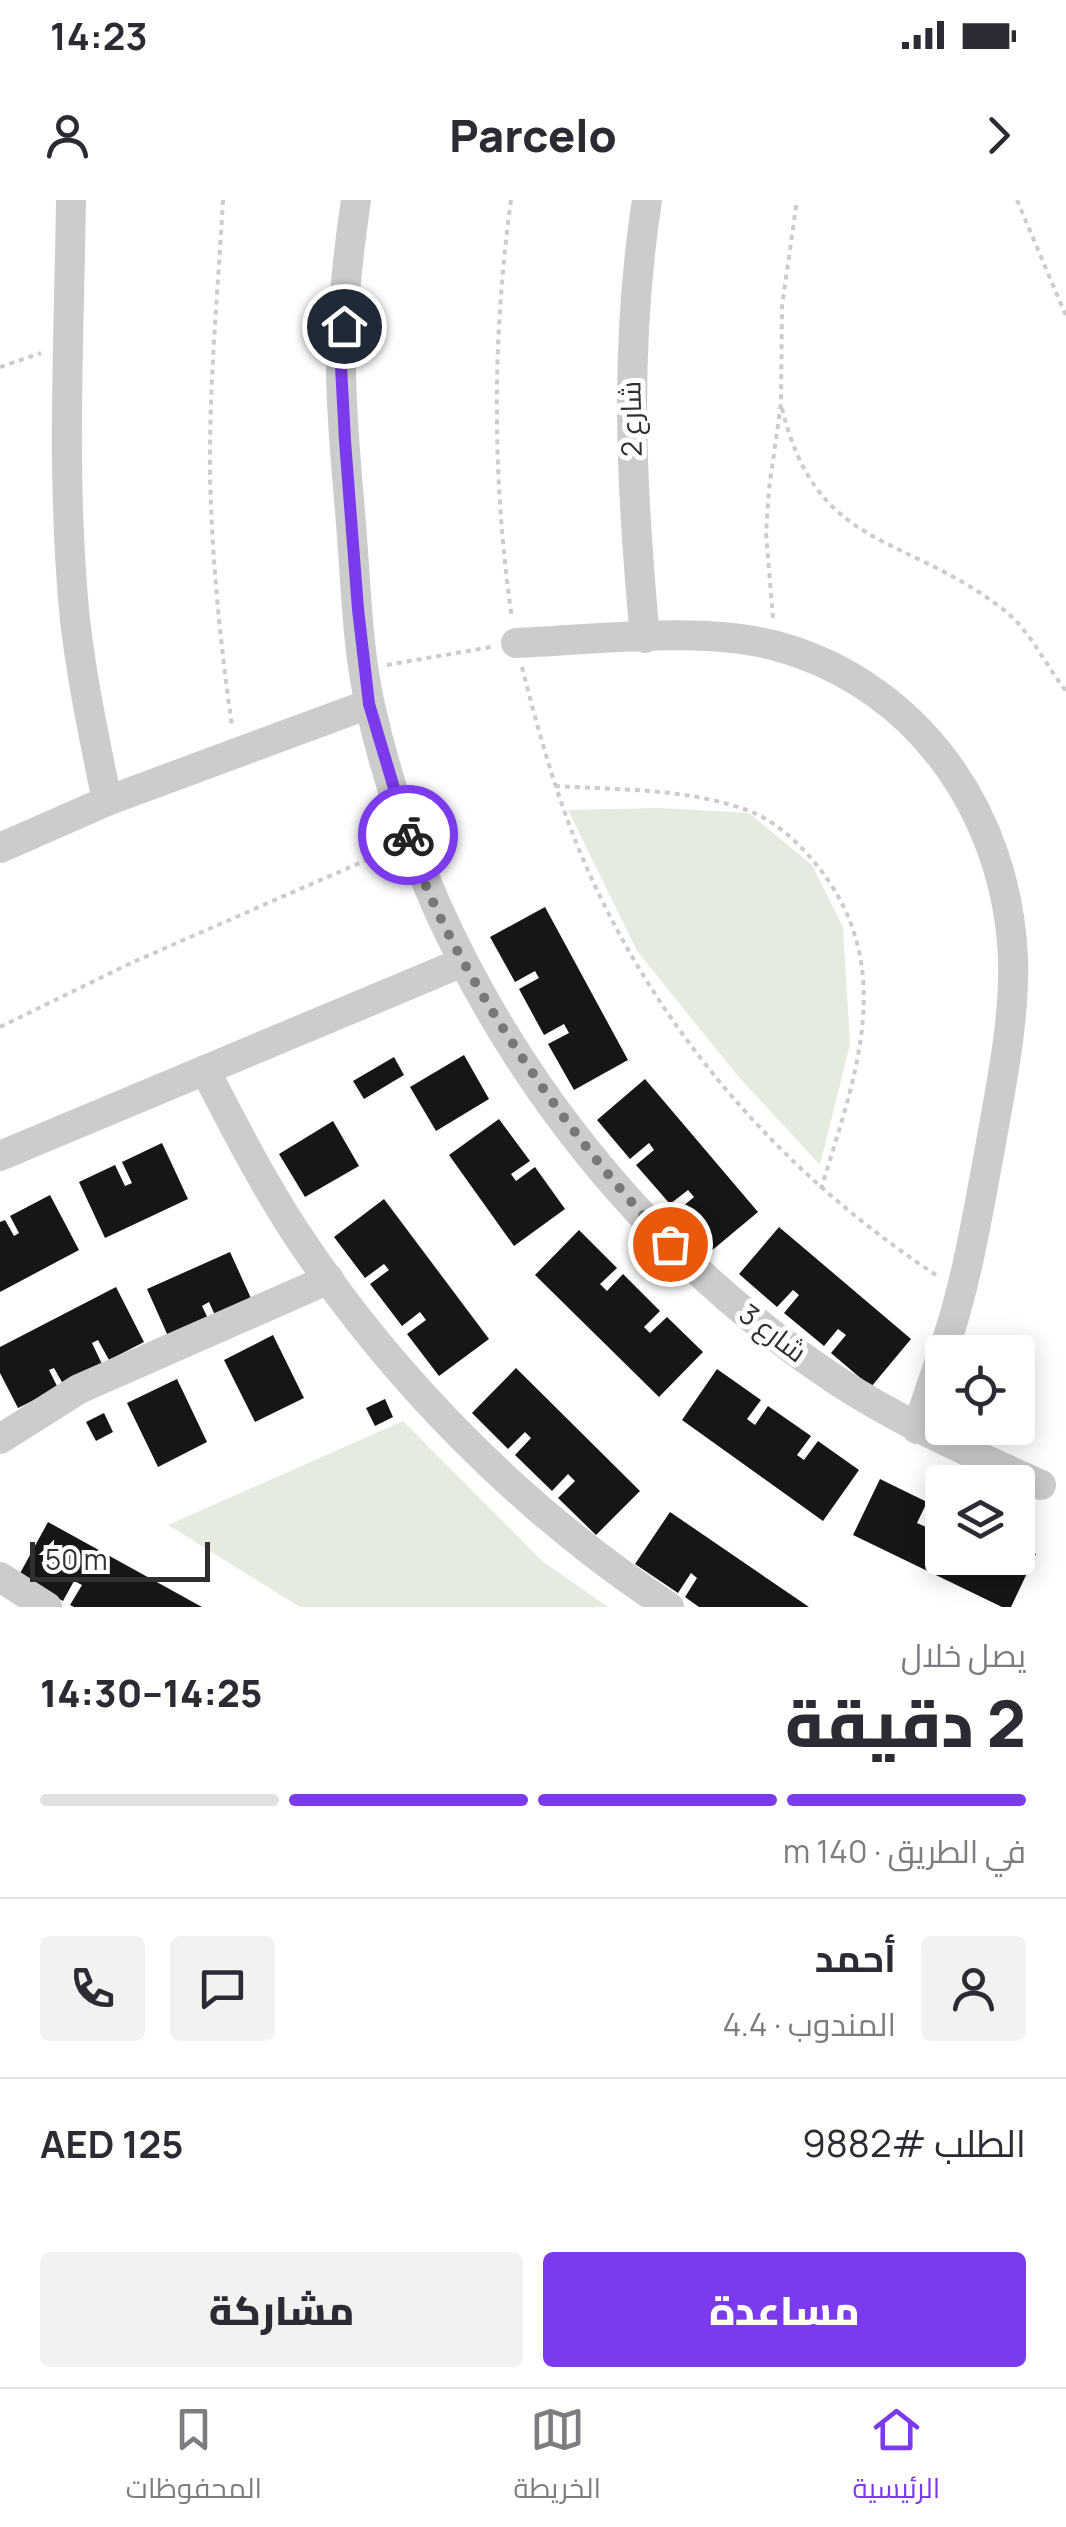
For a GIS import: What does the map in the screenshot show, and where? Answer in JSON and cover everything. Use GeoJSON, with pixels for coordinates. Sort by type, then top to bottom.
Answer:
{"type":"FeatureCollection","features":[{"type":"Feature","properties":{"kind":"street"},"geometry":{"type":"LineString","coordinates":[[71,200],[68,489],[74,606],[108,801]]}},
{"type":"Feature","properties":{"kind":"street","name":"شارع 3"},"geometry":{"type":"LineString","coordinates":[[356,200],[341,366],[358,609],[369,704],[410,840],[463,962],[568,1128],[627,1200],[691,1266],[762,1327],[837,1381],[917,1428],[1040,1485]]}},
{"type":"Feature","properties":{"kind":"street","name":"شارع 2"},"geometry":{"type":"LineString","coordinates":[[645,638],[634,518],[630,368],[647,200]]}},
{"type":"Feature","properties":{"kind":"street"},"geometry":{"type":"LineString","coordinates":[[516,643],[645,638],[718,639],[776,646],[848,675],[912,721],[962,781],[999,869],[1013,960],[1005,1063],[964,1293],[949,1335]]}},
{"type":"Feature","properties":{"kind":"street"},"geometry":{"type":"LineString","coordinates":[[0,848],[108,801],[369,704]]}},
{"type":"Feature","properties":{"kind":"street"},"geometry":{"type":"LineString","coordinates":[[0,1156],[463,962]]}},
{"type":"Feature","properties":{"kind":"street"},"geometry":{"type":"LineString","coordinates":[[205,1070],[268,1186],[329,1279],[395,1363],[506,1478],[572,1536],[669,1607]]}},
{"type":"Feature","properties":{"kind":"street"},"geometry":{"type":"LineString","coordinates":[[0,1439],[78,1389],[329,1279]]}},
{"type":"Feature","properties":{"kind":"street"},"geometry":{"type":"LineString","coordinates":[[917,1428],[925,1405]]}},
{"type":"Feature","properties":{"kind":"street"},"geometry":{"type":"LineString","coordinates":[[0,1578],[47,1607]]}},
{"type":"Feature","properties":{"kind":"path"},"geometry":{"type":"LineString","coordinates":[[223,200],[210,474],[216,600],[236,755]]}},
{"type":"Feature","properties":{"kind":"path"},"geometry":{"type":"LineString","coordinates":[[511,200],[502,264],[496,365],[496,449],[505,567],[516,643],[554,786],[590,877],[646,980],[690,1044],[752,1120],[821,1189],[890,1244],[964,1293]]}},
{"type":"Feature","properties":{"kind":"path"},"geometry":{"type":"LineString","coordinates":[[776,646],[766,534],[781,403],[782,306],[797,200]]}},
{"type":"Feature","properties":{"kind":"path"},"geometry":{"type":"LineString","coordinates":[[1016,200],[1066,316]]}},
{"type":"Feature","properties":{"kind":"path"},"geometry":{"type":"LineString","coordinates":[[0,367],[69,344]]}},
{"type":"Feature","properties":{"kind":"path"},"geometry":{"type":"LineString","coordinates":[[781,403],[801,466],[830,505],[870,535],[1000,606],[1037,645],[1066,691]]}},
{"type":"Feature","properties":{"kind":"path"},"geometry":{"type":"LineString","coordinates":[[365,668],[516,643]]}},
{"type":"Feature","properties":{"kind":"path"},"geometry":{"type":"LineString","coordinates":[[554,786],[694,795],[746,810],[794,838],[829,880],[854,928],[865,978],[852,1086],[821,1189]]}},
{"type":"Feature","properties":{"kind":"path"},"geometry":{"type":"LineString","coordinates":[[0,1027],[131,963],[410,840]]}},
{"type":"Feature","properties":{"kind":"shaded area"},"geometry":{"type":"Polygon","coordinates":[[[659,808],[749,813],[812,865],[843,927],[850,1044],[820,1165],[737,1075],[637,951],[568,810],[659,808]]]}},
{"type":"Feature","properties":{"kind":"shaded area"},"geometry":{"type":"Polygon","coordinates":[[[403,1421],[542,1561],[608,1607],[300,1607],[168,1525],[403,1421]]]}},
{"type":"Feature","properties":{"kind":"building"},"geometry":{"type":"Polygon","coordinates":[[[545,907],[628,1060],[574,1090],[548,1044],[569,1033],[564,1024],[544,1035],[519,989],[539,978],[535,971],[515,982],[490,937],[545,907]]]}},
{"type":"Feature","properties":{"kind":"building"},"geometry":{"type":"Polygon","coordinates":[[[464,1055],[489,1099],[436,1131],[410,1087],[464,1055]]]}},
{"type":"Feature","properties":{"kind":"building"},"geometry":{"type":"Polygon","coordinates":[[[394,1057],[404,1075],[364,1099],[353,1081],[394,1057]]]}},
{"type":"Feature","properties":{"kind":"building"},"geometry":{"type":"Polygon","coordinates":[[[645,1079],[758,1212],[710,1252],[676,1212],[694,1197],[688,1190],[670,1204],[636,1165],[654,1150],[649,1143],[630,1159],[597,1120],[645,1079]]]}},
{"type":"Feature","properties":{"kind":"building"},"geometry":{"type":"Polygon","coordinates":[[[499,1119],[530,1161],[511,1174],[516,1181],[535,1167],[565,1209],[514,1246],[449,1155],[499,1119]]]}},
{"type":"Feature","properties":{"kind":"building"},"geometry":{"type":"Polygon","coordinates":[[[333,1121],[359,1166],[305,1197],[279,1154],[333,1121]]]}},
{"type":"Feature","properties":{"kind":"building"},"geometry":{"type":"Polygon","coordinates":[[[162,1143],[188,1199],[105,1238],[79,1182],[115,1165],[125,1186],[132,1183],[122,1162],[162,1143]]]}},
{"type":"Feature","properties":{"kind":"building"},"geometry":{"type":"Polygon","coordinates":[[[50,1195],[79,1250],[0,1292],[0,1222],[5,1220],[14,1236],[19,1233],[10,1216],[50,1195]]]}},
{"type":"Feature","properties":{"kind":"building"},"geometry":{"type":"Polygon","coordinates":[[[384,1199],[489,1339],[439,1376],[407,1334],[426,1320],[420,1312],[402,1326],[370,1284],[389,1270],[384,1264],[365,1278],[334,1237],[384,1199]]]}},
{"type":"Feature","properties":{"kind":"building"},"geometry":{"type":"Polygon","coordinates":[[[779,1227],[911,1339],[871,1387],[831,1353],[846,1335],[838,1329],[824,1346],[784,1313],[799,1295],[793,1290],[777,1307],[739,1274],[779,1227]]]}},
{"type":"Feature","properties":{"kind":"building"},"geometry":{"type":"Polygon","coordinates":[[[579,1230],[617,1268],[600,1284],[607,1291],[623,1274],[660,1311],[644,1327],[650,1333],[667,1317],[703,1352],[659,1397],[535,1275],[579,1230]]]}},
{"type":"Feature","properties":{"kind":"building"},"geometry":{"type":"Polygon","coordinates":[[[230,1252],[255,1307],[219,1324],[209,1302],[202,1306],[212,1327],[172,1345],[147,1289],[230,1252]]]}},
{"type":"Feature","properties":{"kind":"building"},"geometry":{"type":"Polygon","coordinates":[[[116,1287],[144,1342],[109,1360],[98,1340],[92,1343],[102,1364],[63,1384],[54,1368],[49,1370],[58,1388],[18,1408],[0,1373],[0,1347],[116,1287]]]}},
{"type":"Feature","properties":{"kind":"building"},"geometry":{"type":"Polygon","coordinates":[[[273,1335],[304,1398],[255,1422],[224,1360],[273,1335]]]}},
{"type":"Feature","properties":{"kind":"building"},"geometry":{"type":"Polygon","coordinates":[[[516,1368],[640,1491],[596,1535],[558,1498],[575,1481],[568,1474],[552,1491],[515,1455],[531,1438],[525,1432],[508,1449],[472,1413],[516,1368]]]}},
{"type":"Feature","properties":{"kind":"building"},"geometry":{"type":"Polygon","coordinates":[[[717,1369],[761,1400],[747,1419],[755,1425],[768,1406],[811,1436],[797,1455],[804,1460],[818,1441],[859,1470],[823,1521],[682,1420],[717,1369]]]}},
{"type":"Feature","properties":{"kind":"building"},"geometry":{"type":"Polygon","coordinates":[[[177,1379],[207,1442],[158,1467],[127,1403],[177,1379]]]}},
{"type":"Feature","properties":{"kind":"building"},"geometry":{"type":"Polygon","coordinates":[[[385,1399],[393,1417],[375,1426],[366,1408],[385,1399]]]}},
{"type":"Feature","properties":{"kind":"building"},"geometry":{"type":"Polygon","coordinates":[[[104,1413],[113,1432],[96,1441],[86,1422],[104,1413]]]}},
{"type":"Feature","properties":{"kind":"building"},"geometry":{"type":"Polygon","coordinates":[[[880,1479],[925,1501],[917,1523],[925,1527],[925,1570],[853,1535],[880,1479]]]}},
{"type":"Feature","properties":{"kind":"building"},"geometry":{"type":"Polygon","coordinates":[[[670,1512],[809,1607],[699,1607],[685,1597],[697,1578],[691,1573],[678,1593],[635,1564],[670,1512]]]}},
{"type":"Feature","properties":{"kind":"building"},"geometry":{"type":"Polygon","coordinates":[[[48,1522],[202,1607],[74,1607],[70,1605],[82,1585],[74,1581],[63,1601],[18,1577],[48,1522]]]}},
{"type":"Feature","properties":{"kind":"building"},"geometry":{"type":"Polygon","coordinates":[[[936,1575],[1026,1575],[1011,1607],[1002,1607],[936,1575]]]}},
{"type":"Feature","properties":{"kind":"way so far"},"geometry":{"type":"LineString","coordinates":[[408,835],[463,962],[516,1050],[568,1128],[627,1200],[670,1244]]}},
{"type":"Feature","properties":{"kind":"route"},"geometry":{"type":"LineString","coordinates":[[344,326],[341,366],[345,441],[369,704],[408,835]]}}]}
